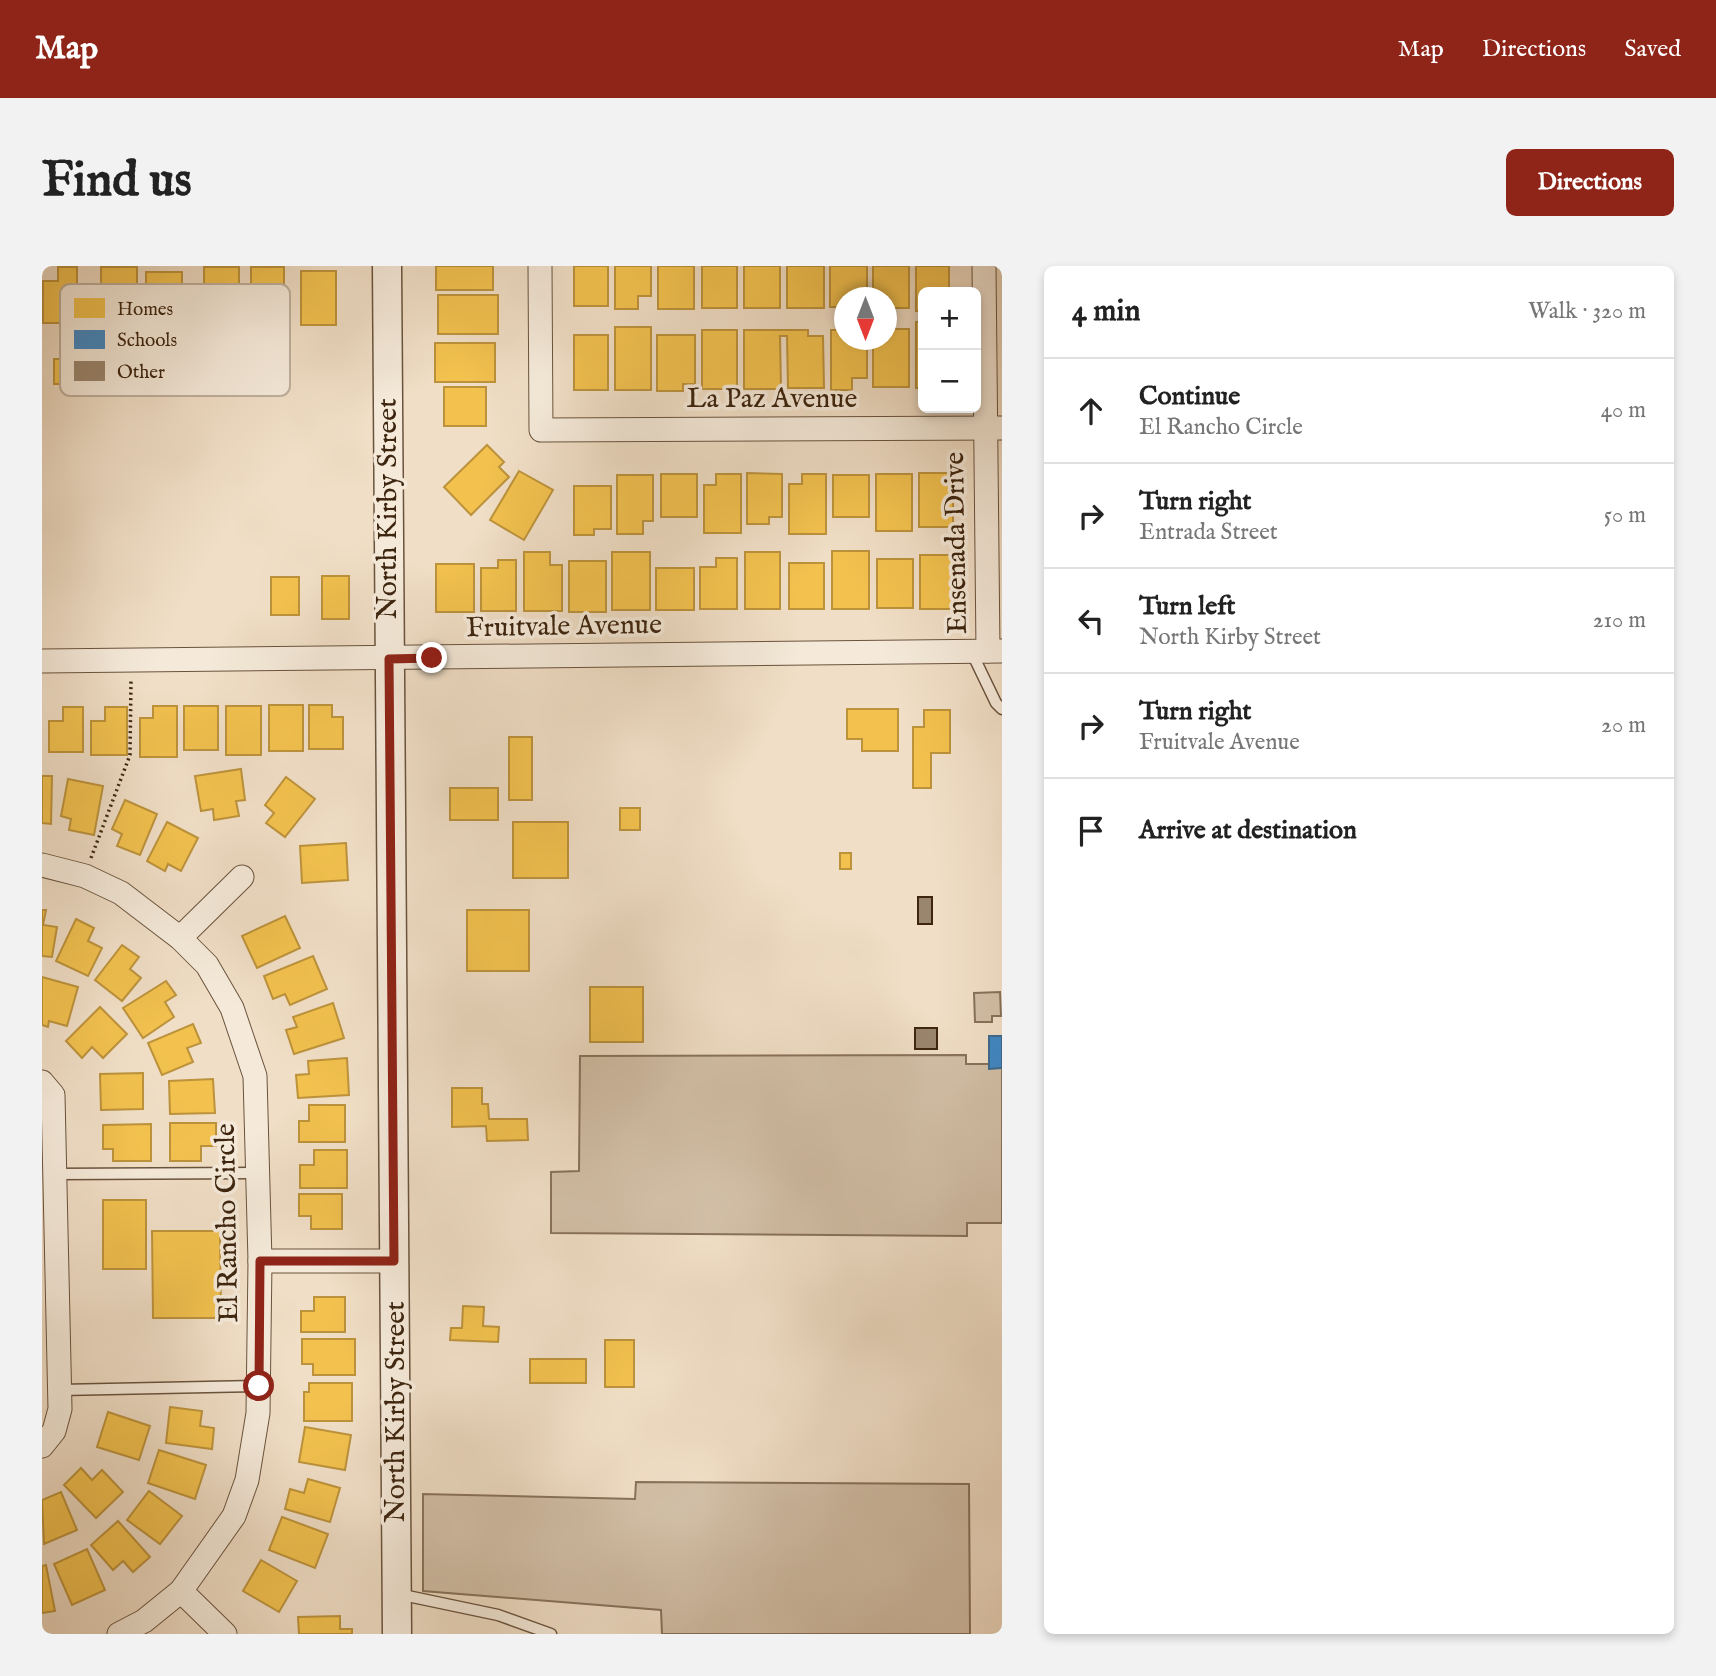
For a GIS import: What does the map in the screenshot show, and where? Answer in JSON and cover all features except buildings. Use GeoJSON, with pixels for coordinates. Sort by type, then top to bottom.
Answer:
{"type":"FeatureCollection","features":[{"type":"Feature","properties":{"kind":"street","name":"North Kirby Street"},"geometry":{"type":"LineString","coordinates":[[387,266],[397,1634]]}},
{"type":"Feature","properties":{"kind":"street","name":"La Paz Avenue"},"geometry":{"type":"LineString","coordinates":[[540,266],[541,430],[994,428]]}},
{"type":"Feature","properties":{"kind":"street","name":"Ensenada Drive"},"geometry":{"type":"LineString","coordinates":[[984,266],[994,428],[995,540],[987,651]]}},
{"type":"Feature","properties":{"kind":"street","name":"Fruitvale Avenue"},"geometry":{"type":"LineString","coordinates":[[42,661],[987,651]]}},
{"type":"Feature","properties":{"kind":"street","name":"El Rancho Circle"},"geometry":{"type":"LineString","coordinates":[[42,865],[85,876],[121,893],[180,938],[207,965],[232,1008],[254,1076],[260,1261],[258,1413],[251,1460],[234,1516],[181,1591],[144,1621],[119,1634]]}},
{"type":"Feature","properties":{"kind":"street"},"geometry":{"type":"LineString","coordinates":[[180,938],[242,877]]}},
{"type":"Feature","properties":{"kind":"street"},"geometry":{"type":"LineString","coordinates":[[42,1082],[53,1095],[55,1174],[50,1256],[60,1390],[60,1409],[54,1432],[42,1447]]}},
{"type":"Feature","properties":{"kind":"street"},"geometry":{"type":"LineString","coordinates":[[260,1261],[394,1261]]}},
{"type":"Feature","properties":{"kind":"street"},"geometry":{"type":"LineString","coordinates":[[181,1591],[225,1634]]}},
{"type":"Feature","properties":{"kind":"lane"},"geometry":{"type":"LineString","coordinates":[[987,651],[996,703],[1002,709]]}},
{"type":"Feature","properties":{"kind":"lane"},"geometry":{"type":"LineString","coordinates":[[55,1174],[257,1173]]}},
{"type":"Feature","properties":{"kind":"lane"},"geometry":{"type":"LineString","coordinates":[[60,1390],[259,1386]]}},
{"type":"Feature","properties":{"kind":"lane"},"geometry":{"type":"LineString","coordinates":[[397,1594],[498,1615],[551,1634]]}},
{"type":"Feature","properties":{"kind":"path"},"geometry":{"type":"LineString","coordinates":[[85,876],[130,755],[131,676]]}},
{"type":"Feature","properties":{"kind":"shaded area"},"geometry":{"type":"Polygon","coordinates":[[[1000,992],[1001,1016],[992,1016],[992,1022],[975,1022],[974,993],[1000,992]]]}},
{"type":"Feature","properties":{"kind":"shaded area"},"geometry":{"type":"Polygon","coordinates":[[[966,1055],[966,1064],[1002,1064],[1002,1223],[967,1223],[967,1236],[551,1233],[551,1172],[579,1171],[580,1056],[966,1055]]]}},
{"type":"Feature","properties":{"kind":"shaded area"},"geometry":{"type":"Polygon","coordinates":[[[636,1482],[969,1484],[970,1634],[662,1634],[661,1610],[423,1591],[423,1494],[635,1499],[636,1482]]]}},
{"type":"Feature","properties":{"kind":"route"},"geometry":{"type":"LineString","coordinates":[[259,1386],[260,1261],[394,1261],[389,659],[432,658]]}}]}
